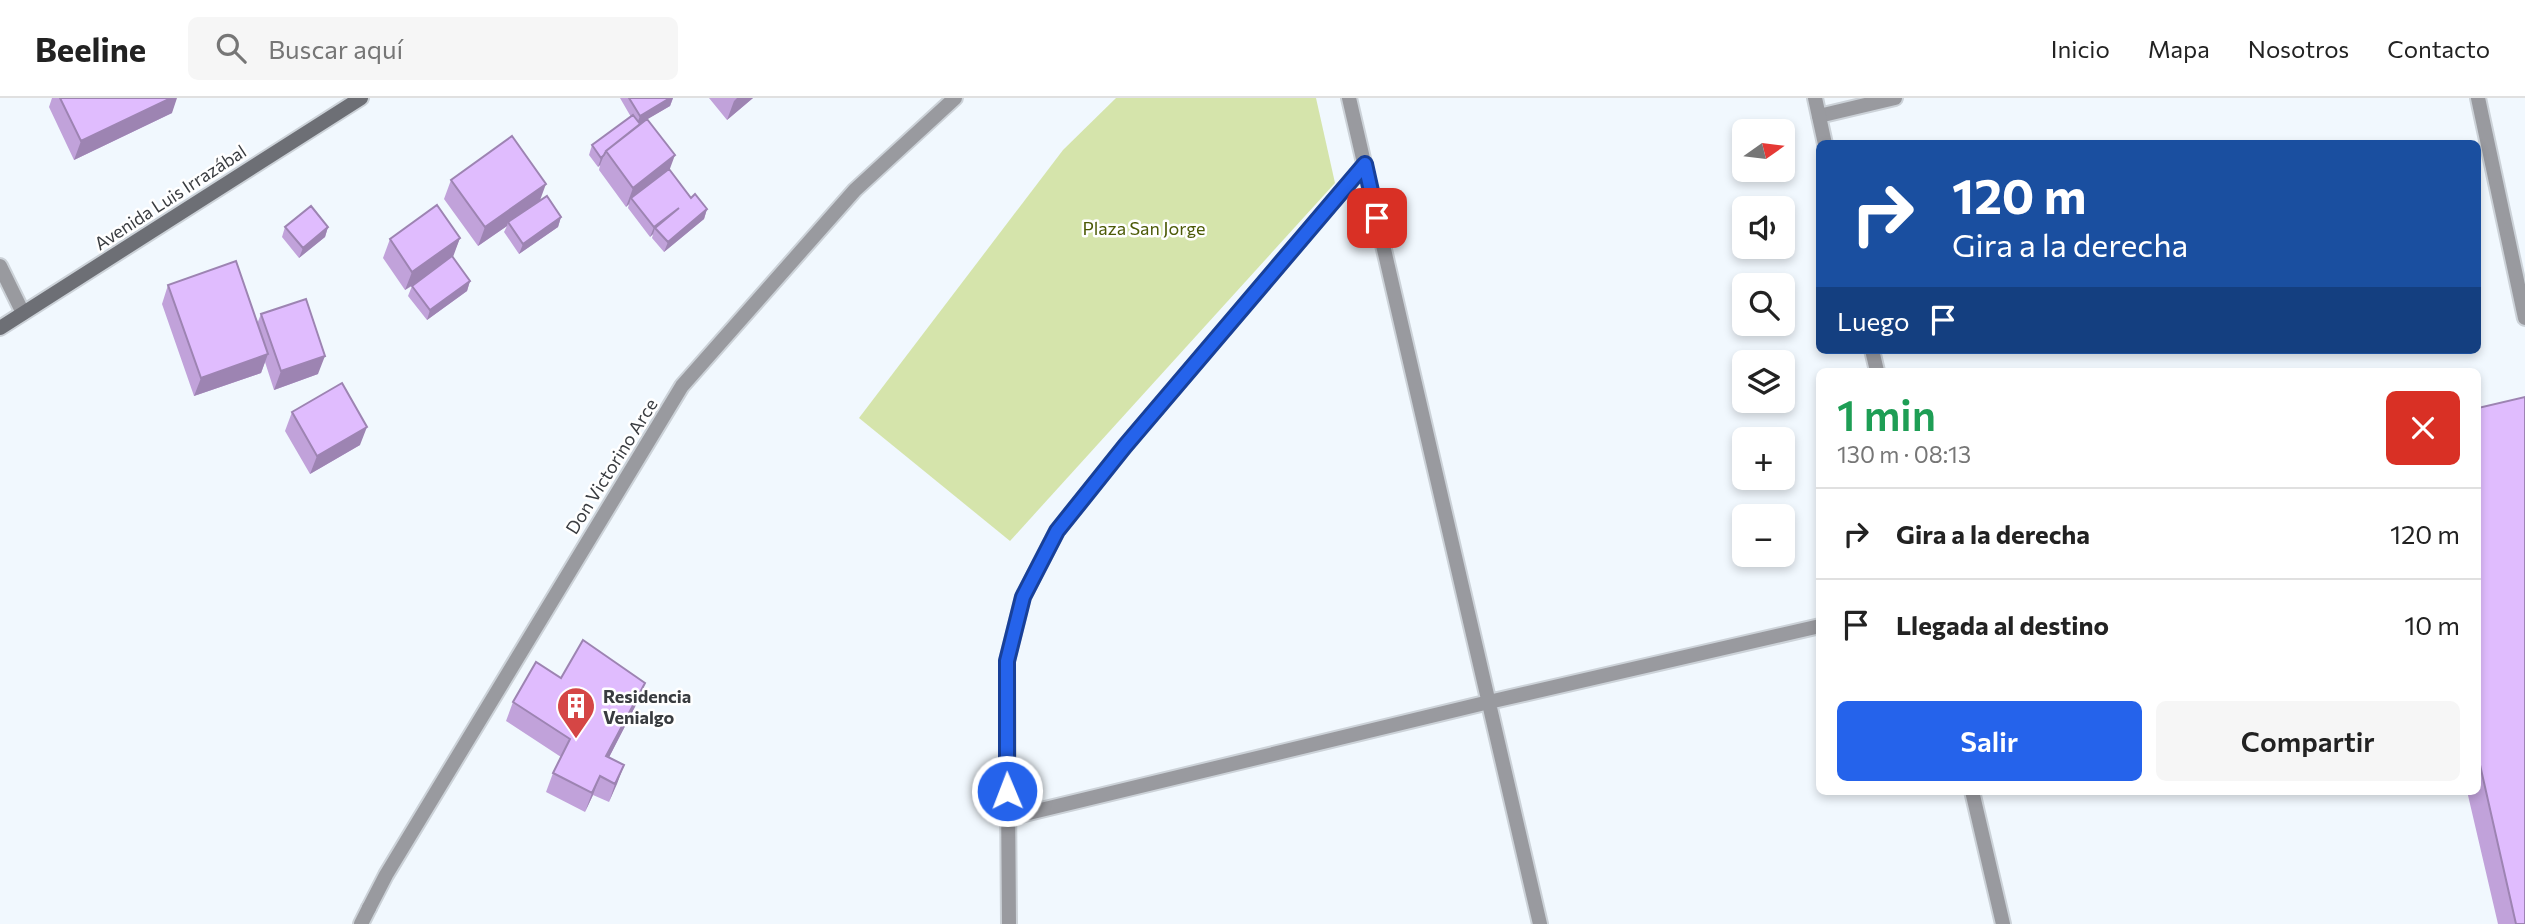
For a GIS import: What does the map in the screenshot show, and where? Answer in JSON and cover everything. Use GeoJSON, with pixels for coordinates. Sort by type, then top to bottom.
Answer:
{"type":"FeatureCollection","features":[{"type":"Feature","properties":{"kind":"main road","name":"Avenida Luis Irrazábal"},"geometry":{"type":"LineString","coordinates":[[0,328],[361,98]]}},
{"type":"Feature","properties":{"kind":"street","name":"Don Victorino Arce"},"geometry":{"type":"LineString","coordinates":[[361,924],[386,875],[499,684],[682,386],[855,190],[956,98]]}},
{"type":"Feature","properties":{"kind":"street"},"geometry":{"type":"LineString","coordinates":[[1349,98],[1540,924]]}},
{"type":"Feature","properties":{"kind":"street"},"geometry":{"type":"LineString","coordinates":[[1815,98],[1824,140]]}},
{"type":"Feature","properties":{"kind":"street"},"geometry":{"type":"LineString","coordinates":[[1819,116],[1895,98]]}},
{"type":"Feature","properties":{"kind":"street"},"geometry":{"type":"LineString","coordinates":[[2478,98],[2525,318]]}},
{"type":"Feature","properties":{"kind":"street"},"geometry":{"type":"LineString","coordinates":[[1009,924],[1007,661],[1023,597],[1057,531],[1125,446],[1365,164]]}},
{"type":"Feature","properties":{"kind":"street"},"geometry":{"type":"LineString","coordinates":[[0,265],[23,313]]}},
{"type":"Feature","properties":{"kind":"street"},"geometry":{"type":"LineString","coordinates":[[1008,818],[1489,702],[1816,627]]}},
{"type":"Feature","properties":{"kind":"street"},"geometry":{"type":"LineString","coordinates":[[1973,795],[2003,924]]}},
{"type":"Feature","properties":{"kind":"green space","name":"Plaza San Jorge"},"geometry":{"type":"Polygon","coordinates":[[[1116,98],[1316,98],[1335,183],[1010,541],[859,418],[1063,150],[1116,98]]]}},
{"type":"Feature","properties":{"kind":"building"},"geometry":{"type":"Polygon","coordinates":[[[60,98],[171,98],[81,141],[60,98]]]}},
{"type":"Feature","properties":{"kind":"building"},"geometry":{"type":"Polygon","coordinates":[[[629,98],[670,98],[640,116],[629,98]]]}},
{"type":"Feature","properties":{"kind":"building"},"geometry":{"type":"Polygon","coordinates":[[[633,115],[640,124],[601,158],[592,145],[633,115]]]}},
{"type":"Feature","properties":{"kind":"building"},"geometry":{"type":"Polygon","coordinates":[[[647,119],[675,155],[633,188],[606,151],[647,119]]]}},
{"type":"Feature","properties":{"kind":"building"},"geometry":{"type":"Polygon","coordinates":[[[512,136],[546,184],[485,227],[451,180],[512,136]]]}},
{"type":"Feature","properties":{"kind":"building"},"geometry":{"type":"Polygon","coordinates":[[[669,169],[691,198],[695,194],[707,209],[668,242],[655,228],[679,208],[654,227],[631,198],[669,169]]]}},
{"type":"Feature","properties":{"kind":"building"},"geometry":{"type":"Polygon","coordinates":[[[547,196],[561,217],[523,244],[508,222],[547,196]]]}},
{"type":"Feature","properties":{"kind":"building"},"geometry":{"type":"Polygon","coordinates":[[[437,205],[460,238],[412,272],[390,239],[437,205]]]}},
{"type":"Feature","properties":{"kind":"building"},"geometry":{"type":"Polygon","coordinates":[[[311,206],[328,227],[303,248],[285,227],[311,206]]]}},
{"type":"Feature","properties":{"kind":"building"},"geometry":{"type":"Polygon","coordinates":[[[452,256],[470,281],[430,310],[412,286],[452,256]]]}},
{"type":"Feature","properties":{"kind":"building"},"geometry":{"type":"Polygon","coordinates":[[[236,261],[268,354],[201,378],[168,285],[236,261]]]}},
{"type":"Feature","properties":{"kind":"building"},"geometry":{"type":"Polygon","coordinates":[[[306,299],[325,356],[281,371],[261,314],[306,299]]]}},
{"type":"Feature","properties":{"kind":"building"},"geometry":{"type":"Polygon","coordinates":[[[342,383],[367,427],[317,456],[292,412],[342,383]]]}},
{"type":"Feature","properties":{"kind":"building"},"geometry":{"type":"Polygon","coordinates":[[[2525,397],[2525,924],[2516,924],[2481,769],[2481,407],[2525,397]]]}},
{"type":"Feature","properties":{"kind":"building","name":"Residencia Venialgo"},"geometry":{"type":"Polygon","coordinates":[[[583,640],[645,683],[606,756],[624,765],[615,784],[600,776],[592,793],[553,773],[570,739],[513,702],[536,662],[561,678],[583,640]]]}},
{"type":"Feature","properties":{"kind":"place","name":"Residencia Venialgo"},"geometry":{"type":"Point","coordinates":[576,740]}},
{"type":"Feature","properties":{"kind":"route"},"geometry":{"type":"LineString","coordinates":[[1007,791],[1007,661],[1023,597],[1057,531],[1125,446],[1365,164],[1377,218]]}}]}
